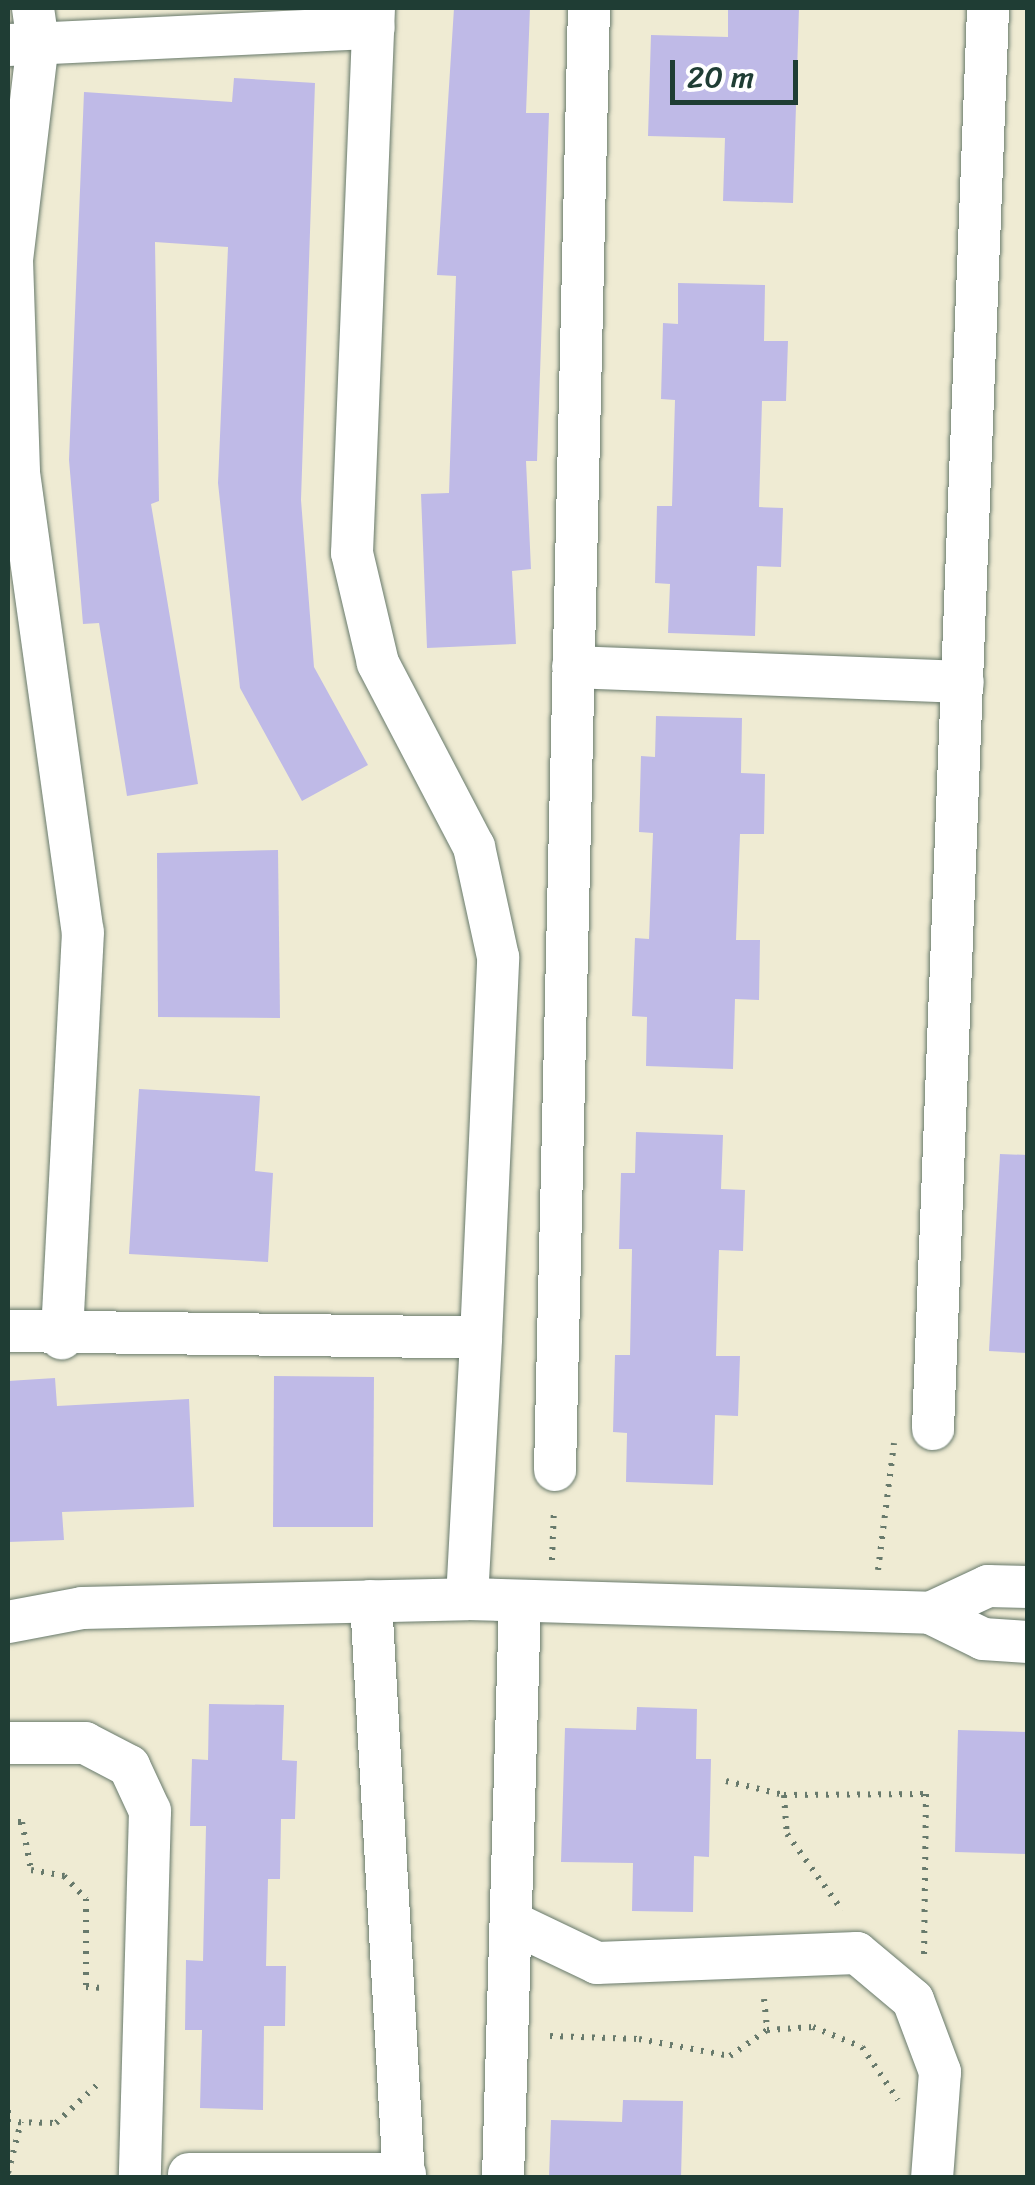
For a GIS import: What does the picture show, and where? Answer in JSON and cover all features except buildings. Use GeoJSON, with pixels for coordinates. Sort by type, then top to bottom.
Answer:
{"type":"FeatureCollection","features":[{"type":"Feature","properties":{"kind":"street"},"geometry":{"type":"LineString","coordinates":[[555,1470],[589,8]]}},
{"type":"Feature","properties":{"kind":"street"},"geometry":{"type":"LineString","coordinates":[[933,1429],[988,8]]}},
{"type":"Feature","properties":{"kind":"street"},"geometry":{"type":"LineString","coordinates":[[62,1338],[84,932],[18,473],[12,260],[26,32],[374,18],[352,553],[378,663],[474,847],[498,957],[467,1599]]}},
{"type":"Feature","properties":{"kind":"street"},"geometry":{"type":"LineString","coordinates":[[573,667],[963,682]]}},
{"type":"Feature","properties":{"kind":"street"},"geometry":{"type":"LineString","coordinates":[[8,1331],[62,1338],[481,1338]]}},
{"type":"Feature","properties":{"kind":"street"},"geometry":{"type":"LineString","coordinates":[[8,1622],[82,1608],[467,1599],[930,1612],[988,1586],[1028,1587]]}},
{"type":"Feature","properties":{"kind":"street"},"geometry":{"type":"LineString","coordinates":[[188,2174],[404,2176],[371,1601]]}},
{"type":"Feature","properties":{"kind":"street"},"geometry":{"type":"LineString","coordinates":[[503,2178],[511,1922],[535,1601]]}},
{"type":"Feature","properties":{"kind":"street"},"geometry":{"type":"LineString","coordinates":[[930,1612],[983,1639],[1028,1642]]}},
{"type":"Feature","properties":{"kind":"street"},"geometry":{"type":"LineString","coordinates":[[8,1743],[85,1743],[128,1766],[150,1811],[140,2178]]}},
{"type":"Feature","properties":{"kind":"street"},"geometry":{"type":"LineString","coordinates":[[511,1922],[597,1963],[694,1965],[760,1954],[857,1954],[913,2000],[940,2072],[932,2178]]}},
{"type":"Feature","properties":{"kind":"path"},"geometry":{"type":"LineString","coordinates":[[873,1611],[895,1439],[933,1429]]}},
{"type":"Feature","properties":{"kind":"path"},"geometry":{"type":"LineString","coordinates":[[535,1601],[555,1470]]}},
{"type":"Feature","properties":{"kind":"path"},"geometry":{"type":"LineString","coordinates":[[726,1782],[784,1794],[926,1794],[923,1984],[913,2000]]}},
{"type":"Feature","properties":{"kind":"path"},"geometry":{"type":"LineString","coordinates":[[784,1794],[787,1834],[822,1877],[857,1954]]}},
{"type":"Feature","properties":{"kind":"path"},"geometry":{"type":"LineString","coordinates":[[8,1822],[22,1822],[30,1870],[64,1876],[86,1899],[86,1987],[145,1989]]}},
{"type":"Feature","properties":{"kind":"path"},"geometry":{"type":"LineString","coordinates":[[760,1954],[767,2030]]}},
{"type":"Feature","properties":{"kind":"path"},"geometry":{"type":"LineString","coordinates":[[102,1988],[102,2006]]}},
{"type":"Feature","properties":{"kind":"path"},"geometry":{"type":"LineString","coordinates":[[508,2035],[640,2039],[730,2056],[767,2030],[813,2027],[862,2047],[889,2100],[939,2103]]}},
{"type":"Feature","properties":{"kind":"path"},"geometry":{"type":"LineString","coordinates":[[8,2110],[8,2122],[56,2123],[100,2082],[101,2064]]}},
{"type":"Feature","properties":{"kind":"path"},"geometry":{"type":"LineString","coordinates":[[8,2174],[21,2122]]}}]}
